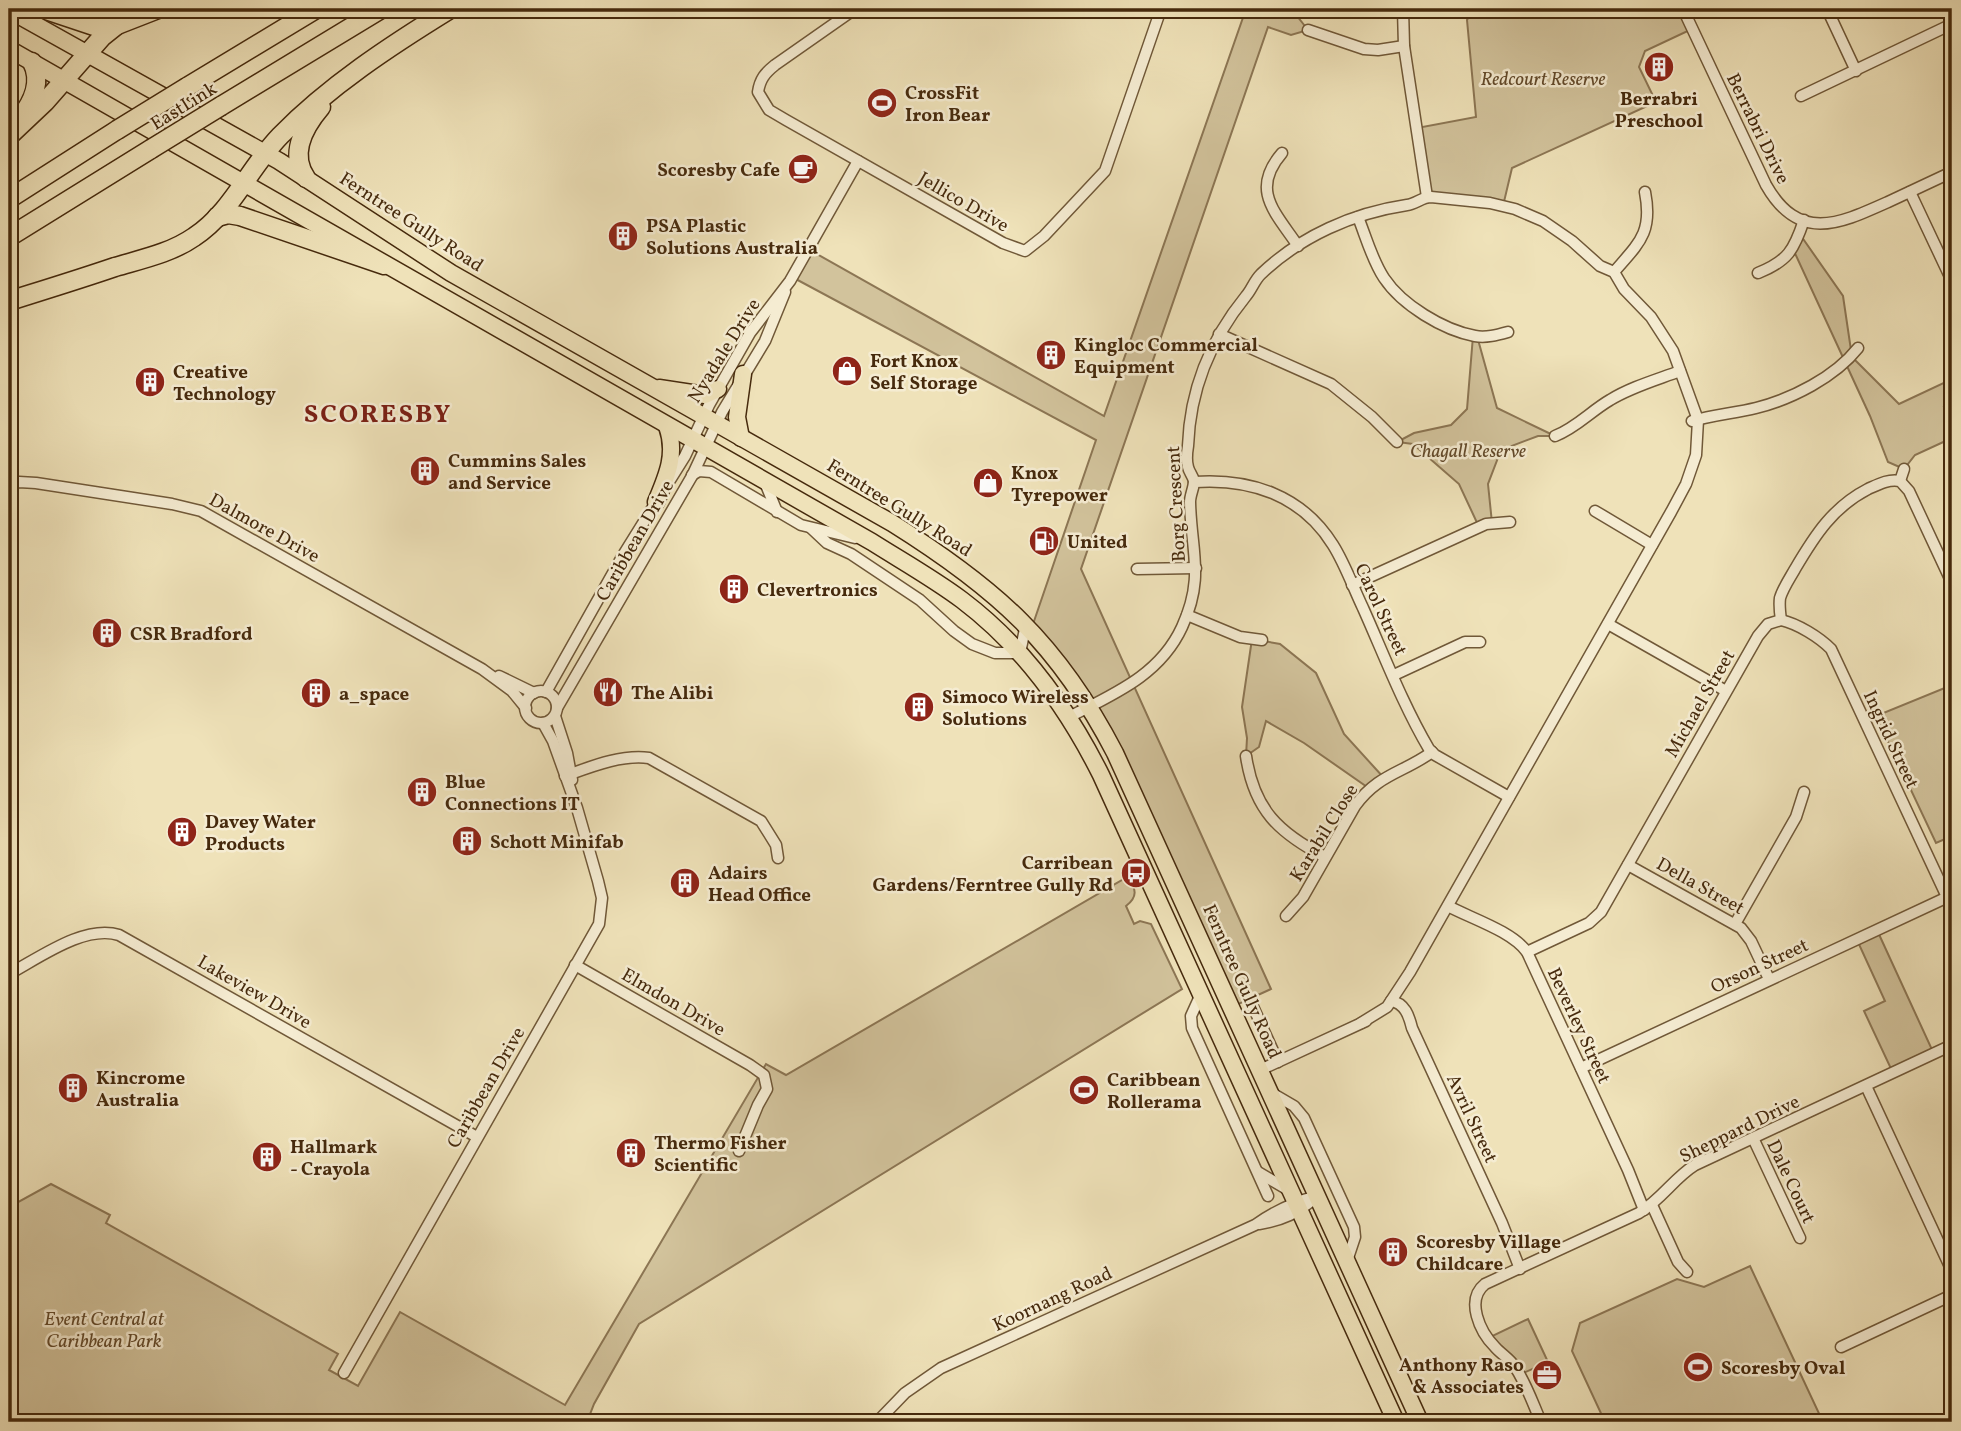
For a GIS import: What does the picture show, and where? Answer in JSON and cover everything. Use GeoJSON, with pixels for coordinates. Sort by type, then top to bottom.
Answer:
{"type":"FeatureCollection","features":[{"type":"Feature","properties":{"kind":"highway"},"geometry":{"type":"LineString","coordinates":[[43,9],[104,28],[158,9]]}},
{"type":"Feature","properties":{"kind":"highway","name":"EastLink"},"geometry":{"type":"LineString","coordinates":[[9,199],[316,9]]}},
{"type":"Feature","properties":{"kind":"highway","name":"EastLink"},"geometry":{"type":"LineString","coordinates":[[9,237],[381,9]]}},
{"type":"Feature","properties":{"kind":"highway"},"geometry":{"type":"LineString","coordinates":[[9,301],[168,250],[194,237],[217,217],[265,153],[293,122],[394,44],[450,9]]}},
{"type":"Feature","properties":{"kind":"highway"},"geometry":{"type":"LineString","coordinates":[[9,136],[45,102],[117,24]]}},
{"type":"Feature","properties":{"kind":"highway"},"geometry":{"type":"LineString","coordinates":[[9,131],[26,111],[34,93],[37,77],[32,62]]}},
{"type":"Feature","properties":{"kind":"highway"},"geometry":{"type":"LineString","coordinates":[[306,178],[298,158],[304,133],[316,114],[345,81]]}},
{"type":"Feature","properties":{"kind":"highway"},"geometry":{"type":"LineString","coordinates":[[217,217],[228,214],[240,216],[384,265]]}},
{"type":"Feature","properties":{"kind":"main road","name":"Ferntree Gully Road"},"geometry":{"type":"LineString","coordinates":[[9,10],[265,153],[451,273],[926,544],[983,586],[1026,624],[1064,669],[1090,706],[1130,784],[1420,1422]]}},
{"type":"Feature","properties":{"kind":"main road"},"geometry":{"type":"LineString","coordinates":[[9,49],[872,542],[963,601],[1020,653],[1069,717],[1101,775],[1396,1422]]}},
{"type":"Feature","properties":{"kind":"main road"},"geometry":{"type":"LineString","coordinates":[[741,438],[737,417],[743,374]]}},
{"type":"Feature","properties":{"kind":"main road"},"geometry":{"type":"LineString","coordinates":[[649,386],[705,395],[718,389]]}},
{"type":"Feature","properties":{"kind":"main road"},"geometry":{"type":"LineString","coordinates":[[656,502],[672,455],[667,426]]}},
{"type":"Feature","properties":{"kind":"main road"},"geometry":{"type":"LineString","coordinates":[[1405,1390],[1428,1422]]}},
{"type":"Feature","properties":{"kind":"street"},"geometry":{"type":"LineString","coordinates":[[855,9],[775,65],[761,79],[758,92],[769,110],[858,161]]}},
{"type":"Feature","properties":{"kind":"street","name":"Jellico Drive"},"geometry":{"type":"LineString","coordinates":[[858,161],[1003,243],[1025,251],[1036,244],[1105,171],[1161,9]]}},
{"type":"Feature","properties":{"kind":"street"},"geometry":{"type":"LineString","coordinates":[[1404,9],[1404,46],[1427,197]]}},
{"type":"Feature","properties":{"kind":"street","name":"Berrabri Drive"},"geometry":{"type":"LineString","coordinates":[[1683,9],[1770,191],[1782,207],[1804,220]]}},
{"type":"Feature","properties":{"kind":"street"},"geometry":{"type":"LineString","coordinates":[[1827,9],[1856,71]]}},
{"type":"Feature","properties":{"kind":"street"},"geometry":{"type":"LineString","coordinates":[[1801,96],[1952,24]]}},
{"type":"Feature","properties":{"kind":"street"},"geometry":{"type":"LineString","coordinates":[[1307,30],[1364,49],[1404,46]]}},
{"type":"Feature","properties":{"kind":"street"},"geometry":{"type":"LineString","coordinates":[[1282,153],[1267,177],[1267,195],[1297,246]]}},
{"type":"Feature","properties":{"kind":"street","name":"Nyadale Drive"},"geometry":{"type":"LineString","coordinates":[[710,420],[765,341],[790,281],[858,161]]}},
{"type":"Feature","properties":{"kind":"street"},"geometry":{"type":"LineString","coordinates":[[1758,273],[1773,267],[1790,253],[1804,220],[1827,224],[1843,222],[1952,172]]}},
{"type":"Feature","properties":{"kind":"street"},"geometry":{"type":"LineString","coordinates":[[1614,272],[1635,247],[1647,225],[1645,192]]}},
{"type":"Feature","properties":{"kind":"street"},"geometry":{"type":"LineString","coordinates":[[1910,192],[1952,281]]}},
{"type":"Feature","properties":{"kind":"street","name":"Borg Crescent"},"geometry":{"type":"LineString","coordinates":[[1069,717],[1129,686],[1152,669],[1170,649],[1187,615],[1196,568],[1190,502],[1194,482],[1187,461],[1190,417],[1202,372],[1231,313],[1249,293],[1259,276],[1297,246],[1357,217],[1409,205],[1427,197],[1490,203],[1526,213],[1561,232],[1600,266],[1614,272],[1621,286],[1657,325],[1673,351],[1681,371],[1685,403],[1695,421],[1692,466],[1682,492],[1394,1003],[1361,1023],[1260,1070]]}},
{"type":"Feature","properties":{"kind":"street"},"geometry":{"type":"LineString","coordinates":[[1357,217],[1379,270],[1405,300],[1442,324],[1468,334],[1489,337],[1507,332]]}},
{"type":"Feature","properties":{"kind":"street","name":"Nyadale Drive"},"geometry":{"type":"LineString","coordinates":[[699,444],[710,420],[718,389],[750,333],[790,281]]}},
{"type":"Feature","properties":{"kind":"street"},"geometry":{"type":"LineString","coordinates":[[1219,334],[1331,384],[1363,409],[1397,442]]}},
{"type":"Feature","properties":{"kind":"street"},"geometry":{"type":"LineString","coordinates":[[1695,421],[1780,400],[1844,364],[1858,348]]}},
{"type":"Feature","properties":{"kind":"street"},"geometry":{"type":"LineString","coordinates":[[1555,436],[1623,393],[1681,371]]}},
{"type":"Feature","properties":{"kind":"street","name":"Caribbean Drive"},"geometry":{"type":"LineString","coordinates":[[344,1373],[598,924],[602,898],[568,775],[556,712],[692,476],[699,444],[710,420]]}},
{"type":"Feature","properties":{"kind":"street","name":"Caribbean Drive"},"geometry":{"type":"LineString","coordinates":[[546,692],[656,502],[685,456],[699,444]]}},
{"type":"Feature","properties":{"kind":"street"},"geometry":{"type":"LineString","coordinates":[[1900,481],[1903,468]]}},
{"type":"Feature","properties":{"kind":"street"},"geometry":{"type":"LineString","coordinates":[[692,476],[699,471],[711,472],[801,525],[872,542]]}},
{"type":"Feature","properties":{"kind":"street"},"geometry":{"type":"LineString","coordinates":[[764,480],[777,512]]}},
{"type":"Feature","properties":{"kind":"street","name":"Carol Street"},"geometry":{"type":"LineString","coordinates":[[1194,482],[1231,481],[1252,485],[1272,492],[1312,518],[1328,538],[1432,752]]}},
{"type":"Feature","properties":{"kind":"street"},"geometry":{"type":"LineString","coordinates":[[1900,481],[1909,491],[1952,583]]}},
{"type":"Feature","properties":{"kind":"street"},"geometry":{"type":"LineString","coordinates":[[1781,620],[1780,601],[1783,590],[1825,522],[1855,496],[1882,482],[1900,481]]}},
{"type":"Feature","properties":{"kind":"street","name":"Dalmore Drive"},"geometry":{"type":"LineString","coordinates":[[9,485],[19,482],[36,483],[182,505],[201,511],[482,669],[534,693]]}},
{"type":"Feature","properties":{"kind":"street"},"geometry":{"type":"LineString","coordinates":[[1595,512],[1652,545]]}},
{"type":"Feature","properties":{"kind":"street"},"geometry":{"type":"LineString","coordinates":[[1352,585],[1486,524],[1510,522]]}},
{"type":"Feature","properties":{"kind":"street"},"geometry":{"type":"LineString","coordinates":[[811,528],[827,543],[851,554],[919,600],[972,643],[995,653],[1020,653],[1026,624]]}},
{"type":"Feature","properties":{"kind":"street"},"geometry":{"type":"LineString","coordinates":[[1137,569],[1196,568]]}},
{"type":"Feature","properties":{"kind":"street"},"geometry":{"type":"LineString","coordinates":[[1187,615],[1240,638],[1262,640]]}},
{"type":"Feature","properties":{"kind":"street","name":"Michael Street"},"geometry":{"type":"LineString","coordinates":[[1527,952],[1595,919],[1761,630],[1781,620]]}},
{"type":"Feature","properties":{"kind":"street","name":"Ingrid Street"},"geometry":{"type":"LineString","coordinates":[[1781,620],[1793,624],[1831,649],[1950,896]]}},
{"type":"Feature","properties":{"kind":"street"},"geometry":{"type":"LineString","coordinates":[[1608,624],[1726,691]]}},
{"type":"Feature","properties":{"kind":"street"},"geometry":{"type":"LineString","coordinates":[[1394,675],[1465,642],[1480,642]]}},
{"type":"Feature","properties":{"kind":"street","name":"Dalmore Drive"},"geometry":{"type":"LineString","coordinates":[[482,669],[512,691],[526,708]]}},
{"type":"Feature","properties":{"kind":"street"},"geometry":{"type":"LineString","coordinates":[[546,692],[555,699],[556,712],[543,723],[533,721],[526,708],[528,699],[534,693],[546,692]]}},
{"type":"Feature","properties":{"kind":"street","name":"Caribbean Drive"},"geometry":{"type":"LineString","coordinates":[[543,723],[568,775]]}},
{"type":"Feature","properties":{"kind":"street"},"geometry":{"type":"LineString","coordinates":[[1432,752],[1509,797]]}},
{"type":"Feature","properties":{"kind":"street","name":"Karabil Close"},"geometry":{"type":"LineString","coordinates":[[1286,916],[1300,902],[1355,806],[1373,786],[1432,752]]}},
{"type":"Feature","properties":{"kind":"street"},"geometry":{"type":"LineString","coordinates":[[1246,756],[1254,789],[1270,818],[1280,828],[1325,857]]}},
{"type":"Feature","properties":{"kind":"street"},"geometry":{"type":"LineString","coordinates":[[568,775],[636,757],[656,761],[761,821],[776,845],[778,858]]}},
{"type":"Feature","properties":{"kind":"street"},"geometry":{"type":"LineString","coordinates":[[1735,924],[1796,817],[1804,792]]}},
{"type":"Feature","properties":{"kind":"street","name":"Della Street"},"geometry":{"type":"LineString","coordinates":[[1628,865],[1735,924],[1750,937],[1769,979]]}},
{"type":"Feature","properties":{"kind":"street","name":"Orson Street"},"geometry":{"type":"LineString","coordinates":[[1581,1068],[1950,896]]}},
{"type":"Feature","properties":{"kind":"street","name":"Beverley Street"},"geometry":{"type":"LineString","coordinates":[[1449,904],[1520,943],[1527,952],[1628,1170],[1678,1262],[1687,1272]]}},
{"type":"Feature","properties":{"kind":"street","name":"Lakeview Drive"},"geometry":{"type":"LineString","coordinates":[[9,974],[82,936],[98,933],[119,935],[477,1137]]}},
{"type":"Feature","properties":{"kind":"street","name":"Elmdon Drive"},"geometry":{"type":"LineString","coordinates":[[575,965],[757,1068],[764,1075],[767,1089],[739,1151]]}},
{"type":"Feature","properties":{"kind":"street"},"geometry":{"type":"LineString","coordinates":[[1201,994],[1191,1016],[1192,1028],[1268,1196]]}},
{"type":"Feature","properties":{"kind":"street"},"geometry":{"type":"LineString","coordinates":[[1251,1000],[1278,1062]]}},
{"type":"Feature","properties":{"kind":"street","name":"Avril Street"},"geometry":{"type":"LineString","coordinates":[[1394,1003],[1412,1028],[1523,1267]]}},
{"type":"Feature","properties":{"kind":"street","name":"Sheppard Drive"},"geometry":{"type":"LineString","coordinates":[[1541,1422],[1516,1368],[1489,1339],[1475,1308],[1477,1293],[1485,1284],[1648,1207],[1690,1168],[1952,1045]]}},
{"type":"Feature","properties":{"kind":"street"},"geometry":{"type":"LineString","coordinates":[[1866,1086],[1952,1271]]}},
{"type":"Feature","properties":{"kind":"street"},"geometry":{"type":"LineString","coordinates":[[1270,1092],[1298,1110],[1309,1127],[1354,1227],[1355,1237],[1347,1261]]}},
{"type":"Feature","properties":{"kind":"street","name":"Dale Court"},"geometry":{"type":"LineString","coordinates":[[1753,1138],[1800,1238]]}},
{"type":"Feature","properties":{"kind":"street"},"geometry":{"type":"LineString","coordinates":[[1256,1171],[1295,1201]]}},
{"type":"Feature","properties":{"kind":"street","name":"Koornang Road"},"geometry":{"type":"LineString","coordinates":[[877,1422],[905,1393],[942,1368],[1255,1224],[1279,1220],[1295,1201],[1317,1196]]}},
{"type":"Feature","properties":{"kind":"street"},"geometry":{"type":"LineString","coordinates":[[1841,1347],[1952,1295]]}},
{"type":"Feature","properties":{"kind":"green space"},"geometry":{"type":"Polygon","coordinates":[[[1246,9],[1278,9],[1297,16],[1308,30],[1291,35],[1268,27],[1081,569],[1271,989],[1232,1007],[1130,784],[1031,630],[1096,440],[792,277],[808,249],[1104,416],[1246,9]]]}},
{"type":"Feature","properties":{"kind":"green space","name":"Redcourt Reserve"},"geometry":{"type":"Polygon","coordinates":[[[1472,9],[1618,9],[1619,12],[1635,9],[1683,9],[1692,29],[1645,51],[1639,67],[1656,102],[1512,168],[1503,206],[1431,197],[1417,128],[1476,117],[1467,20],[1472,9]]]}},
{"type":"Feature","properties":{"kind":"green space"},"geometry":{"type":"Polygon","coordinates":[[[1799,233],[1843,296],[1852,357],[1899,404],[1952,379],[1952,403],[1944,407],[1952,424],[1952,438],[1915,455],[1904,469],[1888,462],[1870,416],[1793,249],[1799,233]]]}},
{"type":"Feature","properties":{"kind":"green space","name":"Chagall Reserve"},"geometry":{"type":"Polygon","coordinates":[[[1473,336],[1477,336],[1497,408],[1555,436],[1538,436],[1501,450],[1488,484],[1492,523],[1479,527],[1459,484],[1413,444],[1397,442],[1414,433],[1451,425],[1467,409],[1473,336]]]}},
{"type":"Feature","properties":{"kind":"green space"},"geometry":{"type":"Polygon","coordinates":[[[1252,639],[1280,644],[1316,673],[1344,734],[1384,778],[1370,789],[1304,743],[1266,721],[1259,747],[1246,756],[1247,738],[1242,707],[1252,639]]]}},
{"type":"Feature","properties":{"kind":"green space"},"geometry":{"type":"Polygon","coordinates":[[[1952,685],[1952,836],[1936,843],[1876,716],[1952,685]]]}},
{"type":"Feature","properties":{"kind":"green space","name":"Event Central at Caribbean Park"},"geometry":{"type":"Polygon","coordinates":[[[1129,876],[1135,892],[1133,899],[1126,906],[1134,924],[1140,921],[1151,924],[1182,989],[639,1324],[594,1404],[587,1422],[9,1422],[9,1207],[51,1184],[110,1215],[106,1223],[338,1354],[329,1370],[358,1386],[400,1312],[565,1405],[766,1064],[786,1075],[1129,876]]]}},
{"type":"Feature","properties":{"kind":"green space"},"geometry":{"type":"Polygon","coordinates":[[[1877,930],[1934,1054],[1893,1073],[1864,1011],[1885,1001],[1857,940],[1877,930]]]}},
{"type":"Feature","properties":{"kind":"green space","name":"Scoresby Oval"},"geometry":{"type":"Polygon","coordinates":[[[1750,1266],[1823,1422],[1605,1422],[1572,1351],[1580,1323],[1677,1279],[1704,1287],[1750,1266]]]}},
{"type":"Feature","properties":{"kind":"green space"},"geometry":{"type":"Polygon","coordinates":[[[1528,1319],[1548,1362],[1519,1375],[1488,1338],[1528,1319]]]}},
{"type":"Feature","properties":{"kind":"place","name":"Berrabri Preschool"},"geometry":{"type":"Point","coordinates":[1659,67]}},
{"type":"Feature","properties":{"kind":"place","name":"CrossFit Iron Bear"},"geometry":{"type":"Point","coordinates":[882,103]}},
{"type":"Feature","properties":{"kind":"place","name":"Scoresby Cafe"},"geometry":{"type":"Point","coordinates":[803,169]}},
{"type":"Feature","properties":{"kind":"place","name":"PSA Plastic Solutions Australia"},"geometry":{"type":"Point","coordinates":[623,236]}},
{"type":"Feature","properties":{"kind":"place","name":"Kingloc Commercial Equipment"},"geometry":{"type":"Point","coordinates":[1051,355]}},
{"type":"Feature","properties":{"kind":"place","name":"Fort Knox Self Storage"},"geometry":{"type":"Point","coordinates":[847,371]}},
{"type":"Feature","properties":{"kind":"place","name":"Creative Technology"},"geometry":{"type":"Point","coordinates":[150,382]}},
{"type":"Feature","properties":{"kind":"place","name":"Cummins Sales and Service"},"geometry":{"type":"Point","coordinates":[425,471]}},
{"type":"Feature","properties":{"kind":"place","name":"Knox Tyrepower"},"geometry":{"type":"Point","coordinates":[988,483]}},
{"type":"Feature","properties":{"kind":"place","name":"United"},"geometry":{"type":"Point","coordinates":[1044,541]}},
{"type":"Feature","properties":{"kind":"place","name":"Clevertronics"},"geometry":{"type":"Point","coordinates":[734,589]}},
{"type":"Feature","properties":{"kind":"place","name":"CSR Bradford"},"geometry":{"type":"Point","coordinates":[107,633]}},
{"type":"Feature","properties":{"kind":"place","name":"The Alibi"},"geometry":{"type":"Point","coordinates":[608,692]}},
{"type":"Feature","properties":{"kind":"place","name":"a_space"},"geometry":{"type":"Point","coordinates":[316,693]}},
{"type":"Feature","properties":{"kind":"place","name":"Simoco Wireless Solutions"},"geometry":{"type":"Point","coordinates":[919,707]}},
{"type":"Feature","properties":{"kind":"place","name":"Blue Connections IT"},"geometry":{"type":"Point","coordinates":[422,792]}},
{"type":"Feature","properties":{"kind":"place","name":"Davey Water Products"},"geometry":{"type":"Point","coordinates":[182,832]}},
{"type":"Feature","properties":{"kind":"place","name":"Schott Minifab"},"geometry":{"type":"Point","coordinates":[467,841]}},
{"type":"Feature","properties":{"kind":"place","name":"Carribean Gardens/Ferntree Gully Rd"},"geometry":{"type":"Point","coordinates":[1136,873]}},
{"type":"Feature","properties":{"kind":"place","name":"Adairs Head Office"},"geometry":{"type":"Point","coordinates":[685,883]}},
{"type":"Feature","properties":{"kind":"place","name":"Kincrome Australia"},"geometry":{"type":"Point","coordinates":[73,1088]}},
{"type":"Feature","properties":{"kind":"place","name":"Caribbean Rollerama"},"geometry":{"type":"Point","coordinates":[1084,1090]}},
{"type":"Feature","properties":{"kind":"place","name":"Thermo Fisher Scientific"},"geometry":{"type":"Point","coordinates":[631,1153]}},
{"type":"Feature","properties":{"kind":"place","name":"Hallmark - Crayola"},"geometry":{"type":"Point","coordinates":[267,1157]}},
{"type":"Feature","properties":{"kind":"place","name":"Scoresby Village Childcare"},"geometry":{"type":"Point","coordinates":[1393,1252]}},
{"type":"Feature","properties":{"kind":"place","name":"Scoresby Oval"},"geometry":{"type":"Point","coordinates":[1698,1367]}},
{"type":"Feature","properties":{"kind":"place","name":"Anthony Raso & Associates"},"geometry":{"type":"Point","coordinates":[1547,1375]}},
{"type":"Feature","properties":{"kind":"district","name":"SCORESBY"},"geometry":{"type":"Point","coordinates":[378,413]}}]}
